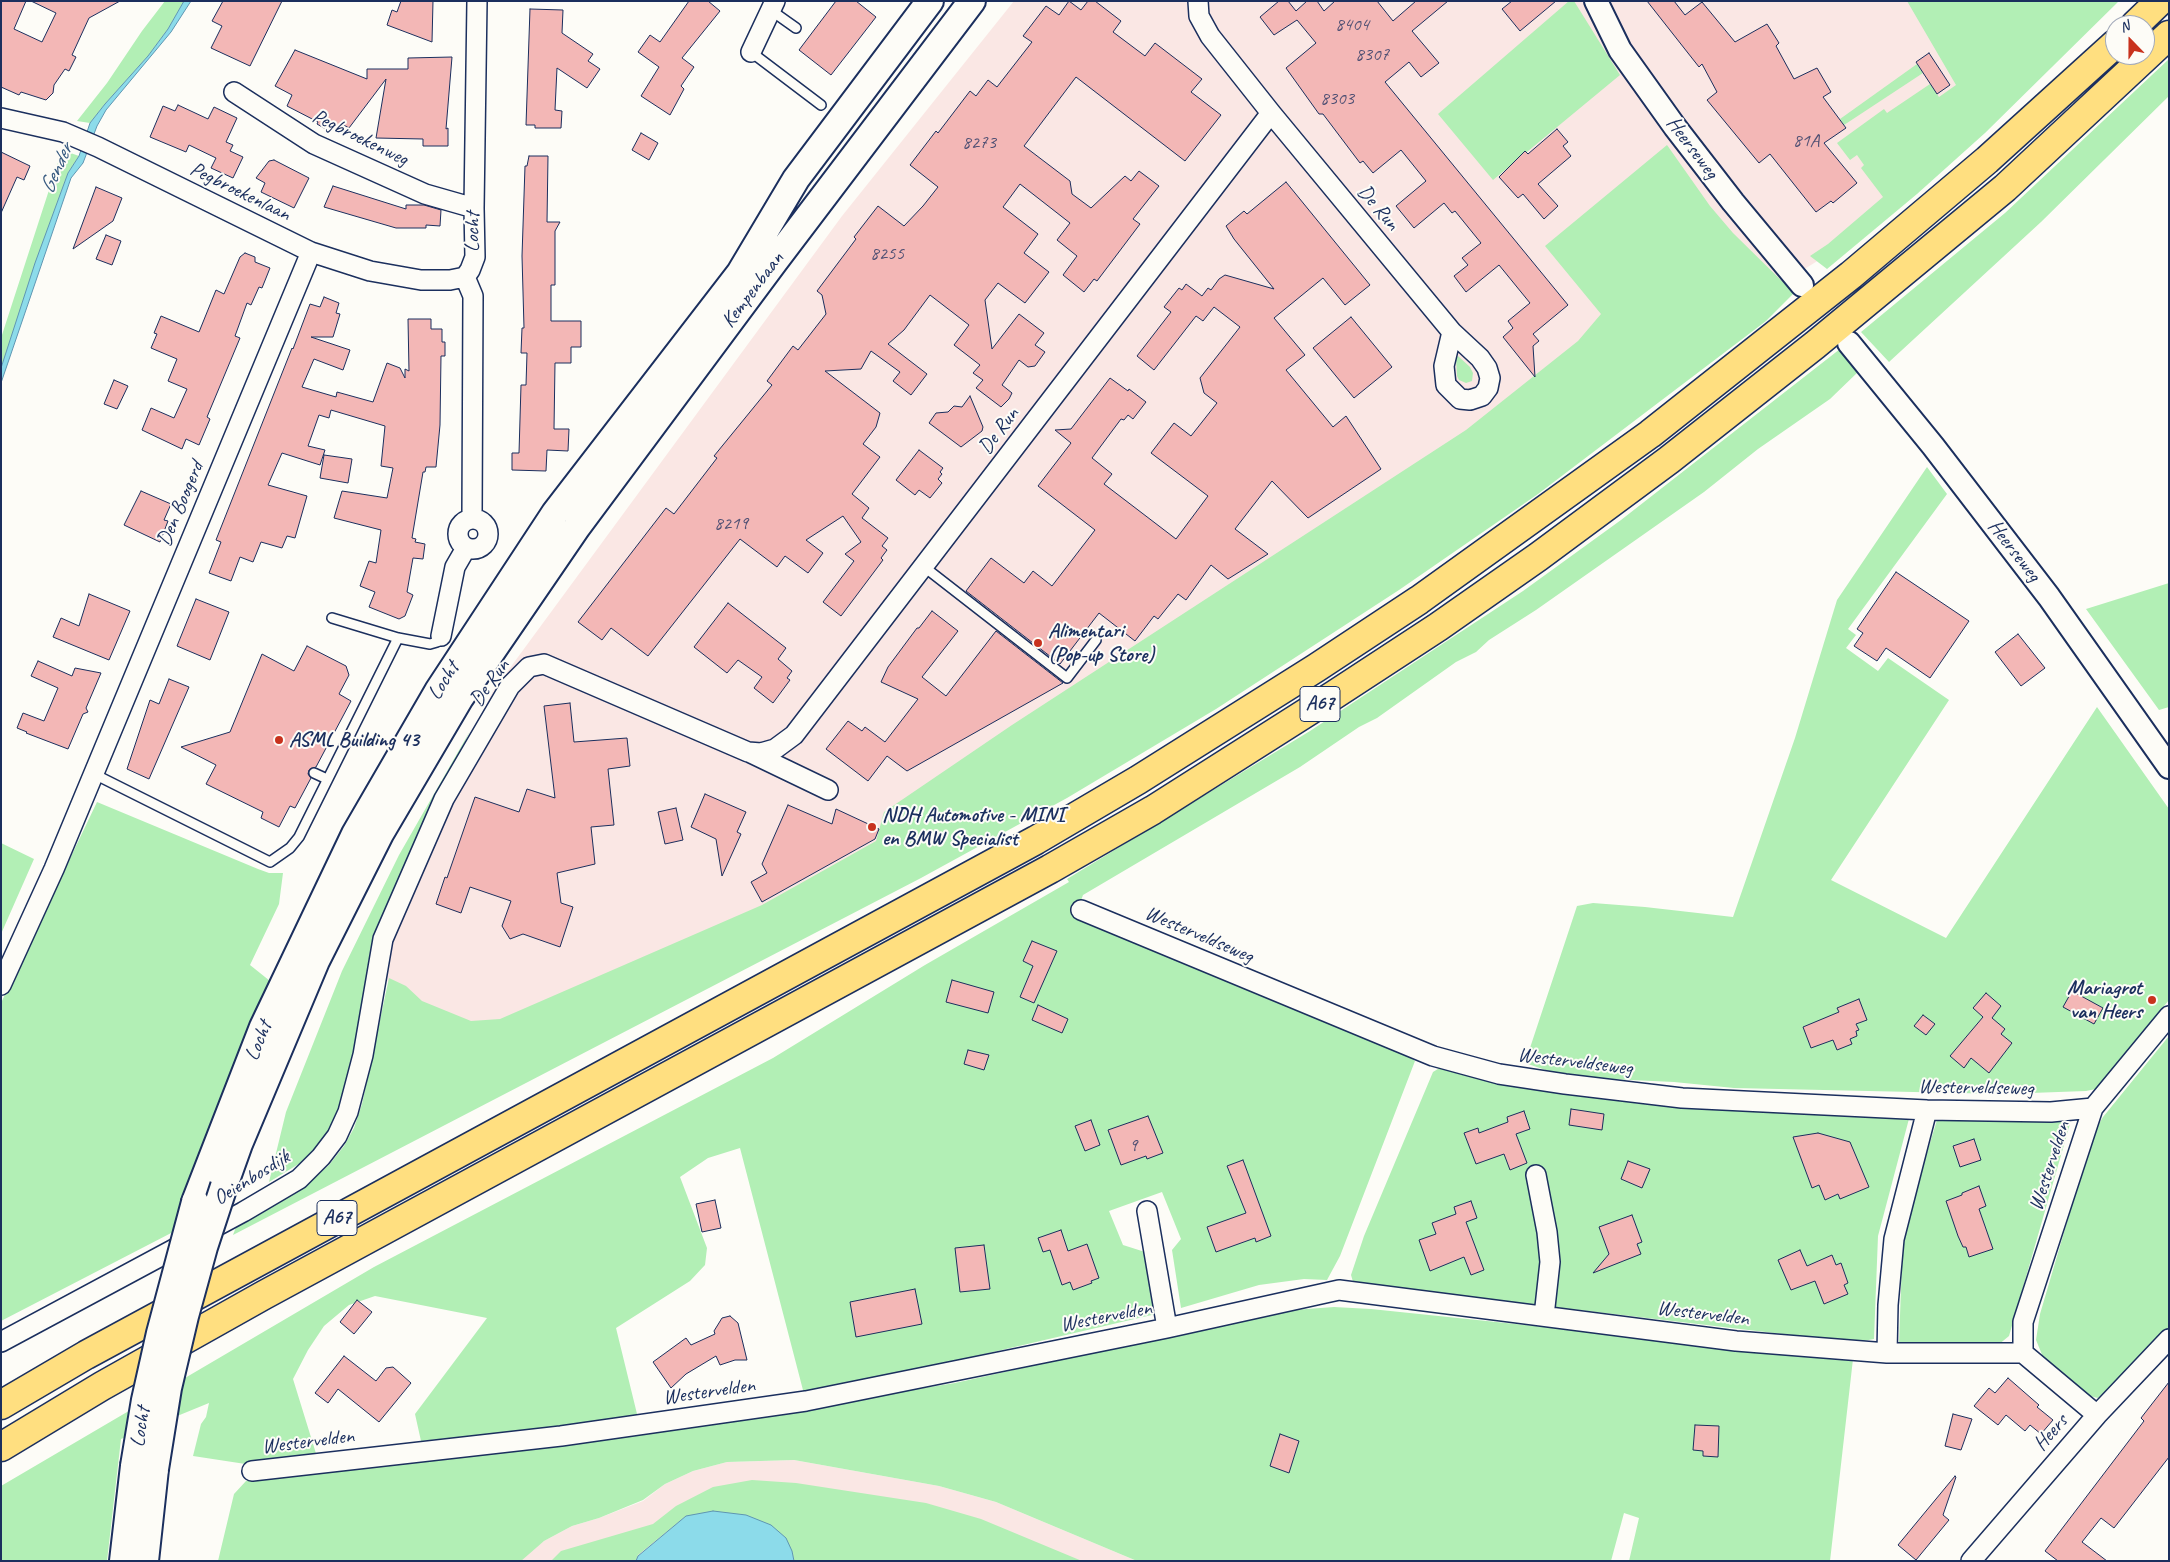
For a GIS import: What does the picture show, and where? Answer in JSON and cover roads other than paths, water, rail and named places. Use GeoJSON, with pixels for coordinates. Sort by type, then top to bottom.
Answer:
{"type":"FeatureCollection","features":[{"type":"Feature","properties":{"kind":"highway"},"geometry":{"type":"LineString","coordinates":[[2145,15],[2160,1]]}},
{"type":"Feature","properties":{"kind":"highway","name":"A67"},"geometry":{"type":"LineString","coordinates":[[1,1447],[102,1386],[256,1300],[1042,873],[1153,810],[1334,696],[1438,627],[1538,557],[1669,460],[1815,345],[2005,188],[2169,35]]}},
{"type":"Feature","properties":{"kind":"highway","name":"A67"},"geometry":{"type":"LineString","coordinates":[[1,1405],[86,1355],[1036,840],[1138,780],[1316,668],[1419,600],[1658,428],[1851,275],[1987,160],[2105,53]]}},
{"type":"Feature","properties":{"kind":"highway","name":"A67"},"geometry":{"type":"LineString","coordinates":[[1,1390],[86,1355]]}},
{"type":"Feature","properties":{"kind":"main road","name":"Kempenbaan"},"geometry":{"type":"LineString","coordinates":[[528,576],[555,513],[740,273],[796,179],[930,1]]}},
{"type":"Feature","properties":{"kind":"main road","name":"Kempenbaan"},"geometry":{"type":"LineString","coordinates":[[528,576],[774,262],[972,1]]}},
{"type":"Feature","properties":{"kind":"main road","name":"Locht"},"geometry":{"type":"LineString","coordinates":[[123,1561],[144,1468],[168,1388],[204,1247],[238,1144],[316,961],[380,834],[460,698],[528,576]]}},
{"type":"Feature","properties":{"kind":"main road","name":"Locht"},"geometry":{"type":"LineString","coordinates":[[145,1561],[145,1400],[160,1333],[195,1202],[263,1027],[355,834],[438,690],[528,576]]}},
{"type":"Feature","properties":{"kind":"street","name":"Locht"},"geometry":{"type":"LineString","coordinates":[[441,636],[455,567],[466,548],[459,541],[458,531],[462,522],[472,518],[473,296],[465,277],[475,257],[477,1]]}},
{"type":"Feature","properties":{"kind":"street","name":"De Run"},"geometry":{"type":"LineString","coordinates":[[1198,1],[1199,16],[1210,36],[1270,113],[1452,332]]}},
{"type":"Feature","properties":{"kind":"street","name":"Heerseweg"},"geometry":{"type":"LineString","coordinates":[[1596,1],[1620,50],[1675,127],[1733,202],[1802,285]]}},
{"type":"Feature","properties":{"kind":"street"},"geometry":{"type":"LineString","coordinates":[[751,52],[773,6]]}},
{"type":"Feature","properties":{"kind":"street","name":"Pegbroekenweg"},"geometry":{"type":"LineString","coordinates":[[234,92],[314,144],[426,194],[474,208]]}},
{"type":"Feature","properties":{"kind":"street","name":"De Run"},"geometry":{"type":"LineString","coordinates":[[748,752],[761,753],[775,749],[794,735],[1270,113]]}},
{"type":"Feature","properties":{"kind":"street","name":"Pegbroekenlaan"},"geometry":{"type":"LineString","coordinates":[[1,118],[63,132],[75,137],[311,252],[370,271],[421,280],[450,280],[465,277]]}},
{"type":"Feature","properties":{"kind":"street","name":"Den Boogerd"},"geometry":{"type":"LineString","coordinates":[[1,985],[54,869],[92,773],[311,252]]}},
{"type":"Feature","properties":{"kind":"street","name":"Heerseweg"},"geometry":{"type":"LineString","coordinates":[[1849,343],[1933,446],[2049,597],[2169,767]]}},
{"type":"Feature","properties":{"kind":"street","name":"De Run"},"geometry":{"type":"LineString","coordinates":[[383,939],[444,799],[510,686],[529,667],[544,664],[748,752],[828,790]]}},
{"type":"Feature","properties":{"kind":"street","name":"Westerveldseweg"},"geometry":{"type":"LineString","coordinates":[[1081,910],[1433,1056],[1499,1074],[1682,1098],[1927,1110],[2051,1112],[2093,1108]]}},
{"type":"Feature","properties":{"kind":"street","name":"Oeienbosdijk"},"geometry":{"type":"LineString","coordinates":[[1,1342],[291,1184],[321,1157],[336,1136],[348,1112],[363,1055],[383,939]]}},
{"type":"Feature","properties":{"kind":"street","name":"Westervelden"},"geometry":{"type":"LineString","coordinates":[[252,1471],[560,1436],[806,1401],[1167,1328],[1339,1290],[1736,1341],[1887,1353],[2022,1353],[2023,1322],[2093,1108],[2169,1016]]}},
{"type":"Feature","properties":{"kind":"street"},"geometry":{"type":"LineString","coordinates":[[1887,1353],[1888,1305],[1894,1240],[1927,1110]]}},
{"type":"Feature","properties":{"kind":"street"},"geometry":{"type":"LineString","coordinates":[[1536,1175],[1547,1232],[1550,1262],[1544,1316]]}},
{"type":"Feature","properties":{"kind":"street","name":"Westervelden"},"geometry":{"type":"LineString","coordinates":[[1148,1211],[1167,1328]]}},
{"type":"Feature","properties":{"kind":"street","name":"Heers"},"geometry":{"type":"LineString","coordinates":[[1971,1561],[2097,1415],[2169,1338]]}},
{"type":"Feature","properties":{"kind":"street"},"geometry":{"type":"LineString","coordinates":[[2022,1353],[2097,1415]]}},
{"type":"Feature","properties":{"kind":"lane"},"geometry":{"type":"LineString","coordinates":[[773,6],[796,28]]}},
{"type":"Feature","properties":{"kind":"lane"},"geometry":{"type":"LineString","coordinates":[[751,52],[821,105]]}},
{"type":"Feature","properties":{"kind":"lane"},"geometry":{"type":"LineString","coordinates":[[923,566],[1067,678],[1096,640]]}},
{"type":"Feature","properties":{"kind":"lane"},"geometry":{"type":"LineString","coordinates":[[332,618],[398,638],[430,644],[437,642],[441,636]]}},
{"type":"Feature","properties":{"kind":"lane"},"geometry":{"type":"LineString","coordinates":[[92,773],[270,862],[290,848],[299,837],[398,638]]}},
{"type":"Feature","properties":{"kind":"lane"},"geometry":{"type":"LineString","coordinates":[[314,773],[327,779]]}},
{"type":"Feature","properties":{"kind":"water"},"geometry":{"type":"Polygon","coordinates":[[[184,1],[191,1],[171,32],[106,110],[97,126],[83,163],[71,178],[1,383],[1,368],[35,263],[68,173],[79,156],[90,123],[148,56],[168,29],[184,1]]]}},
{"type":"Feature","properties":{"kind":"water"},"geometry":{"type":"Polygon","coordinates":[[[713,1511],[746,1515],[771,1525],[786,1538],[794,1561],[636,1561],[638,1556],[686,1516],[713,1511]]]}},
{"type":"Feature","properties":{"kind":"place","name":"Alimentari (Pop-up Store)"},"geometry":{"type":"Point","coordinates":[1038,643]}},
{"type":"Feature","properties":{"kind":"place","name":"ASML Building 43"},"geometry":{"type":"Point","coordinates":[279,740]}},
{"type":"Feature","properties":{"kind":"place","name":"NDH Automotive - MINI en BMW Specialist"},"geometry":{"type":"Point","coordinates":[872,827]}},
{"type":"Feature","properties":{"kind":"place","name":"Mariagrot van Heers"},"geometry":{"type":"Point","coordinates":[2152,1000]}},
{"type":"Feature","properties":{"kind":"water label","name":"Gender"},"geometry":{"type":"Point","coordinates":[57,169]}}]}
